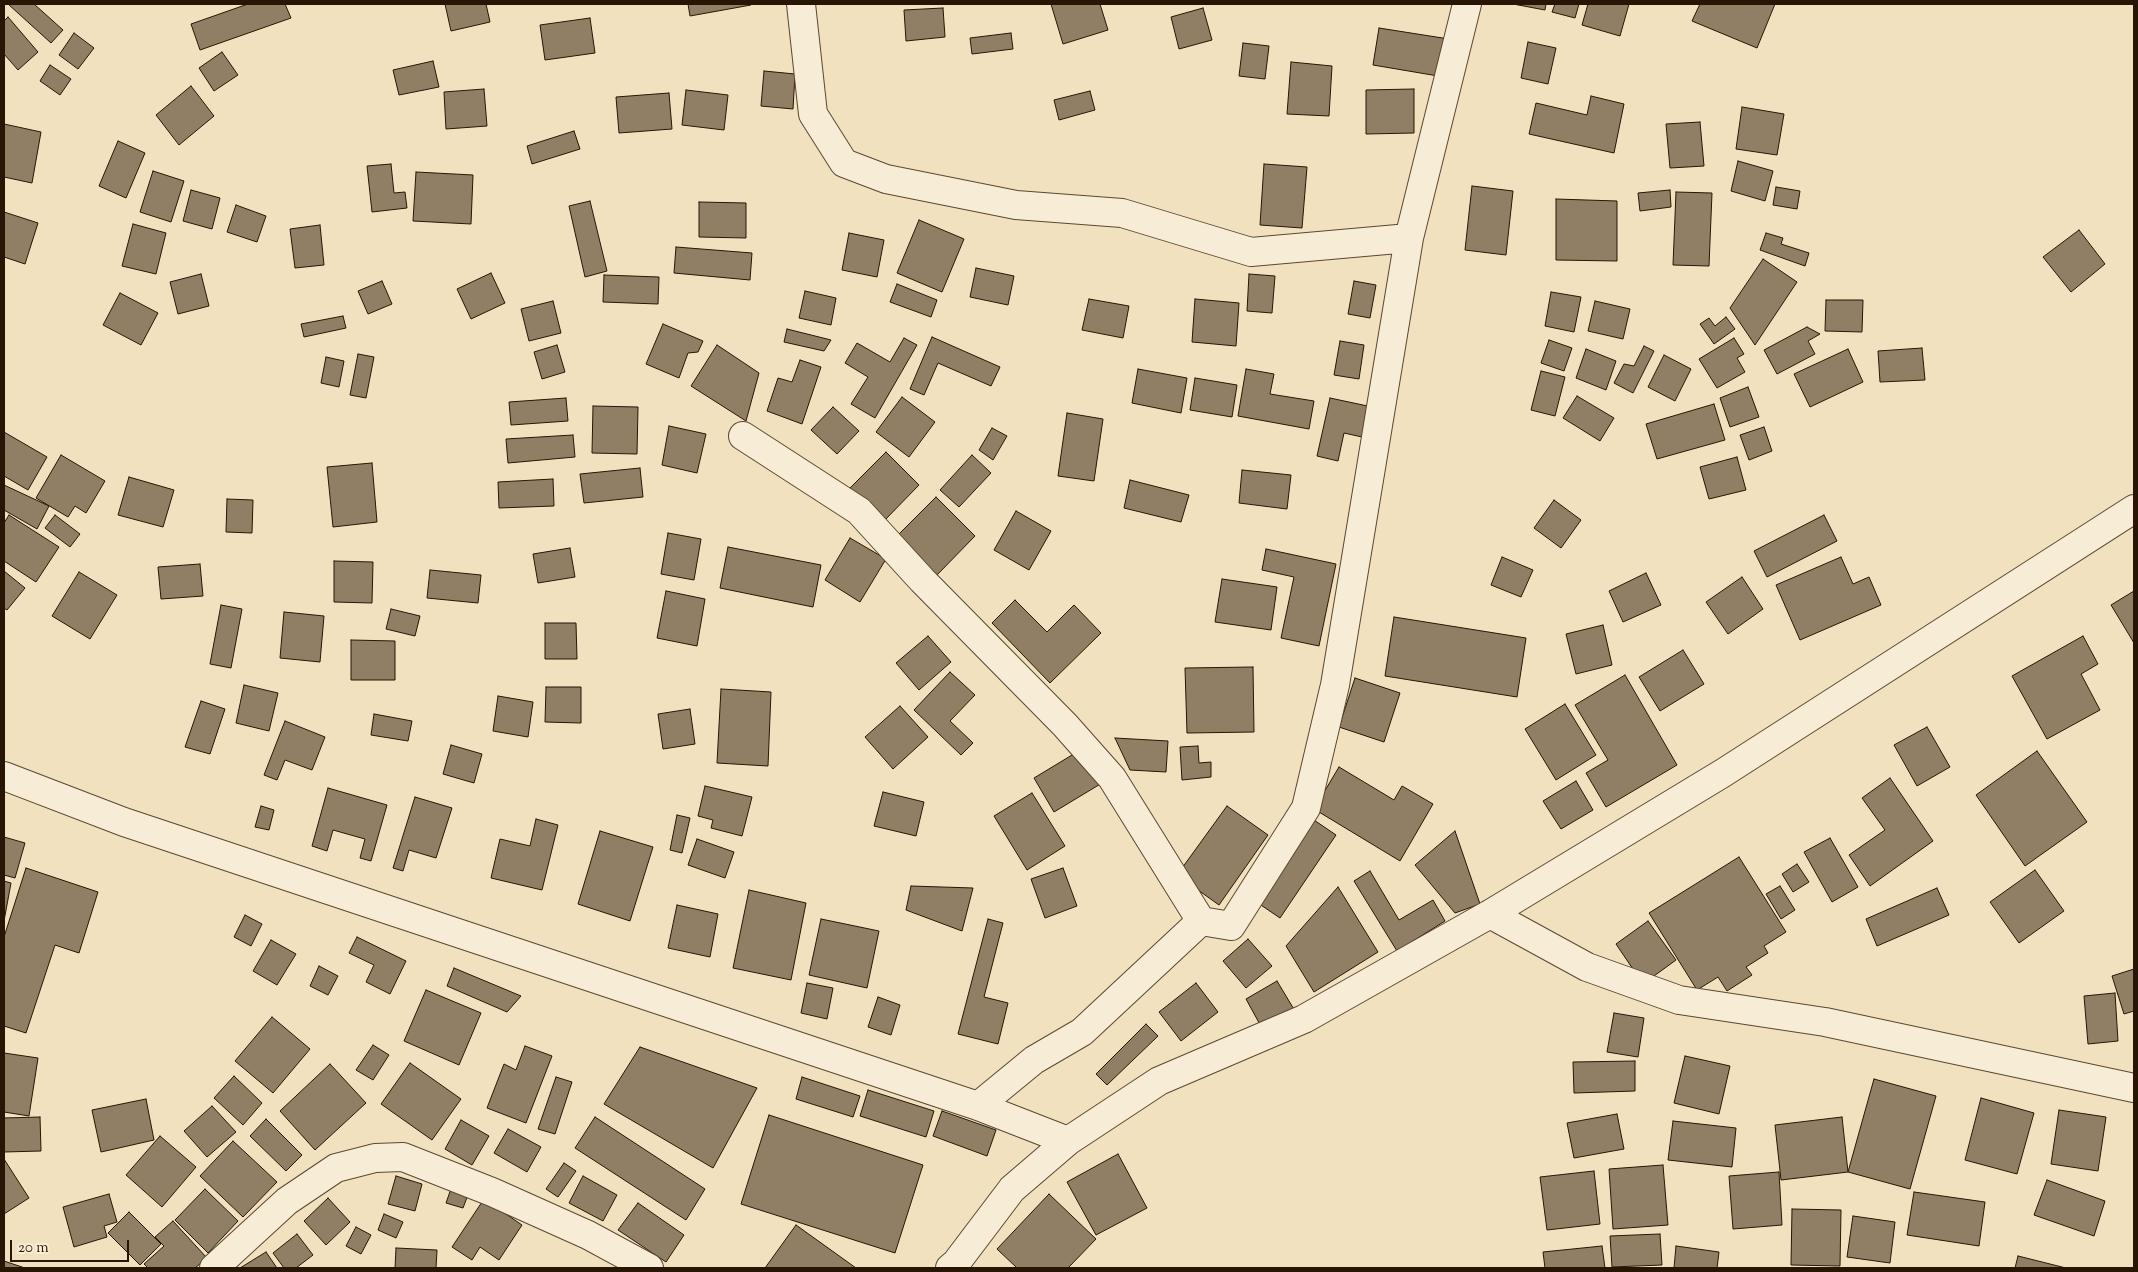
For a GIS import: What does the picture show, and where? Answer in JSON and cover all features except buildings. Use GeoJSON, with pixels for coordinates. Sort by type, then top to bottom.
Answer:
{"type":"FeatureCollection","features":[{"type":"Feature","properties":{"kind":"street"},"geometry":{"type":"LineString","coordinates":[[801,4],[813,114],[844,163],[886,178],[1016,205],[1122,213],[1251,252],[1409,238]]}},
{"type":"Feature","properties":{"kind":"street"},"geometry":{"type":"LineString","coordinates":[[743,436],[859,511],[922,580],[1065,725],[1112,778],[1201,921],[1231,926],[1306,808],[1335,685],[1409,238],[1466,4]]}},
{"type":"Feature","properties":{"kind":"street"},"geometry":{"type":"LineString","coordinates":[[957,1267],[1012,1188],[1068,1141],[1159,1081],[1304,1019],[1490,914],[1723,774],[2134,509]]}},
{"type":"Feature","properties":{"kind":"street"},"geometry":{"type":"LineString","coordinates":[[4,776],[124,822],[978,1106],[1068,1141]]}},
{"type":"Feature","properties":{"kind":"street"},"geometry":{"type":"LineString","coordinates":[[1490,914],[1587,967],[1679,1000],[1825,1022],[2134,1088]]}},
{"type":"Feature","properties":{"kind":"street"},"geometry":{"type":"LineString","coordinates":[[978,1106],[1034,1060],[1082,1032],[1201,921]]}},
{"type":"Feature","properties":{"kind":"street"},"geometry":{"type":"LineString","coordinates":[[214,1268],[286,1201],[336,1168],[375,1158],[403,1157],[492,1192],[588,1236],[649,1268]]}}]}
